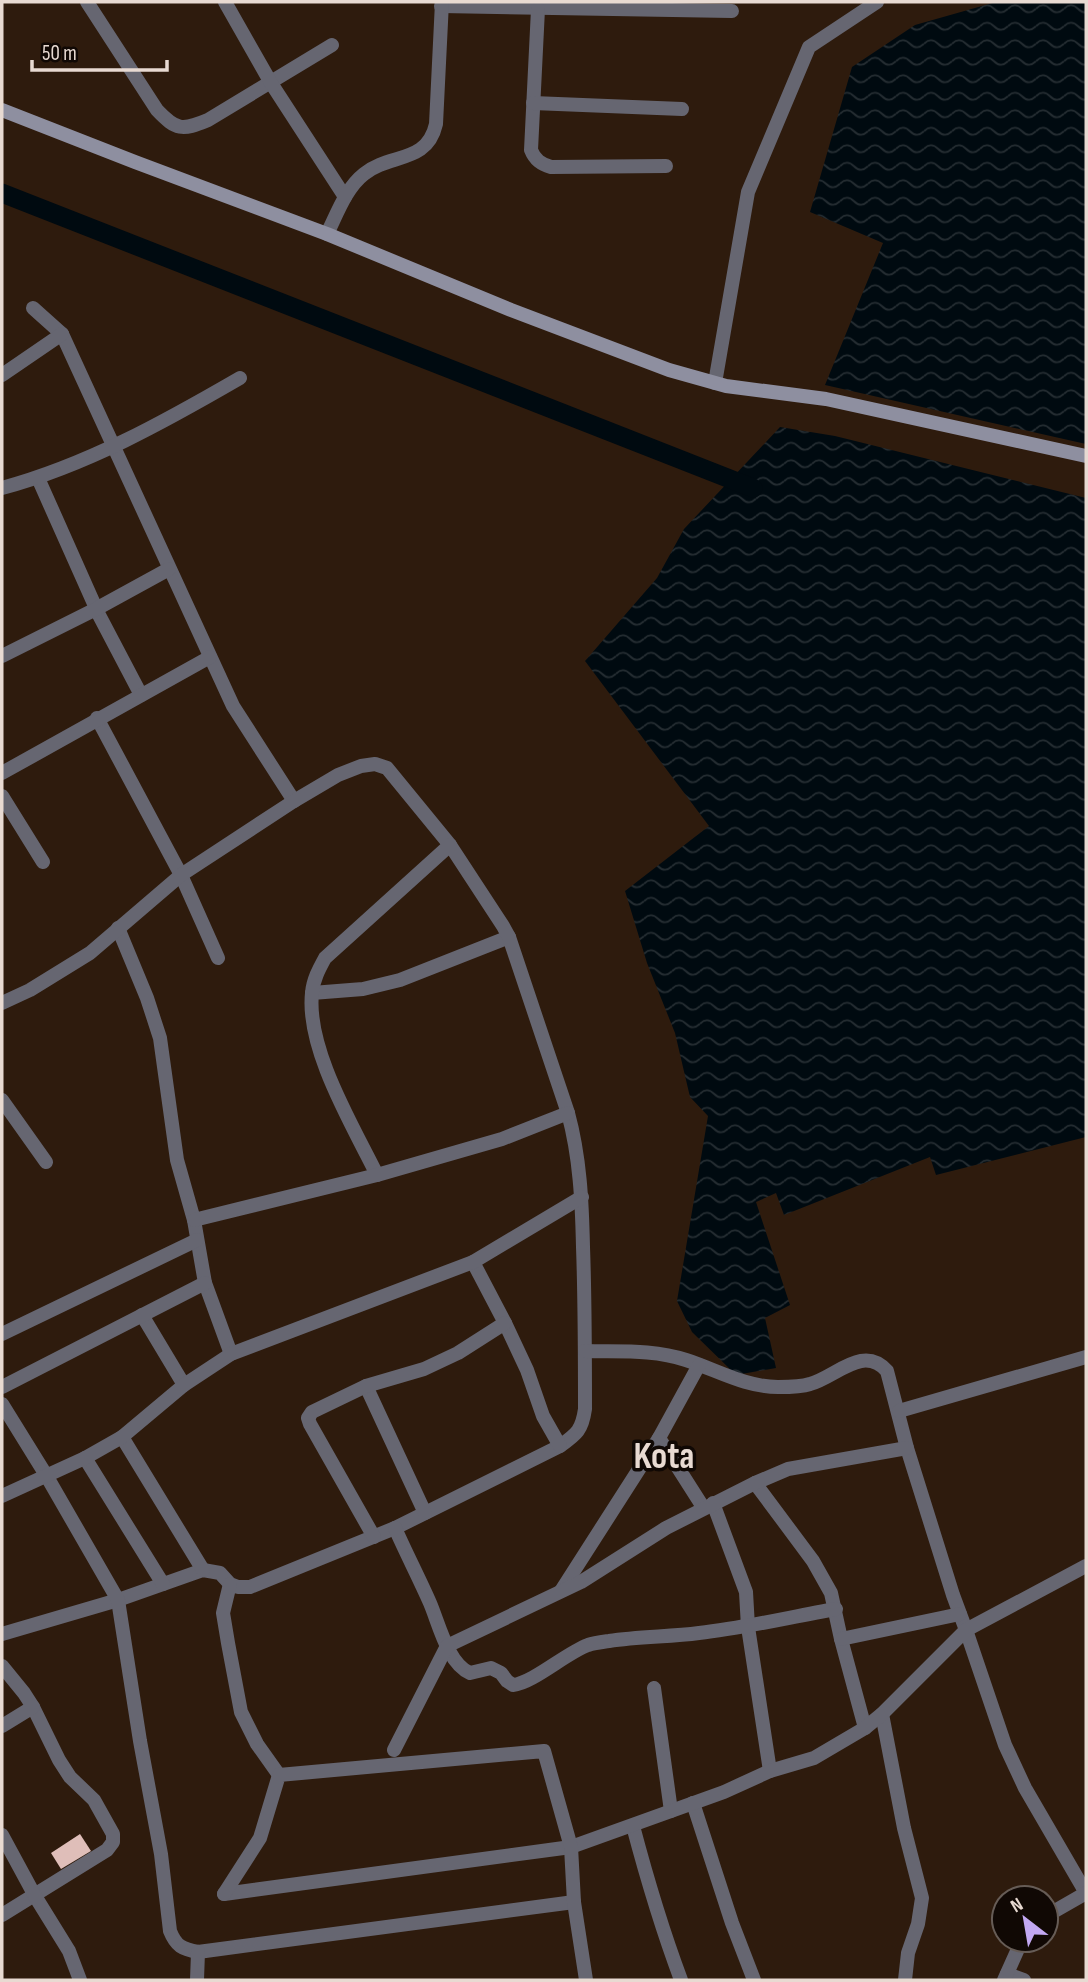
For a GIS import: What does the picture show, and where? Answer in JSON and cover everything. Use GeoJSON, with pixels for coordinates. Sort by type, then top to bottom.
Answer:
{"type":"FeatureCollection","features":[{"type":"Feature","properties":{"kind":"street"},"geometry":{"type":"LineString","coordinates":[[87,2],[156,110],[170,124],[187,129],[208,120],[332,45]]}},
{"type":"Feature","properties":{"kind":"street"},"geometry":{"type":"LineString","coordinates":[[225,2],[271,83],[345,197]]}},
{"type":"Feature","properties":{"kind":"street"},"geometry":{"type":"LineString","coordinates":[[715,383],[748,192],[809,47],[877,2]]}},
{"type":"Feature","properties":{"kind":"street"},"geometry":{"type":"LineString","coordinates":[[327,234],[345,197],[363,174],[382,163],[411,156],[433,137],[436,124],[441,4],[538,9],[732,11]]}},
{"type":"Feature","properties":{"kind":"street"},"geometry":{"type":"LineString","coordinates":[[538,9],[531,150],[534,158],[551,167],[666,166]]}},
{"type":"Feature","properties":{"kind":"street"},"geometry":{"type":"LineString","coordinates":[[533,103],[682,109]]}},
{"type":"Feature","properties":{"kind":"street"},"geometry":{"type":"LineString","coordinates":[[2,110],[327,234],[669,370],[726,386],[827,399],[1086,456]]}},
{"type":"Feature","properties":{"kind":"street"},"geometry":{"type":"LineString","coordinates":[[33,308],[62,334],[233,706],[294,801]]}},
{"type":"Feature","properties":{"kind":"street"},"geometry":{"type":"LineString","coordinates":[[2,375],[62,334]]}},
{"type":"Feature","properties":{"kind":"street"},"geometry":{"type":"LineString","coordinates":[[2,488],[38,478],[113,447],[240,378]]}},
{"type":"Feature","properties":{"kind":"street"},"geometry":{"type":"LineString","coordinates":[[38,478],[96,609],[141,695]]}},
{"type":"Feature","properties":{"kind":"street"},"geometry":{"type":"LineString","coordinates":[[2,656],[169,569]]}},
{"type":"Feature","properties":{"kind":"street"},"geometry":{"type":"LineString","coordinates":[[2,773],[210,657]]}},
{"type":"Feature","properties":{"kind":"street"},"geometry":{"type":"LineString","coordinates":[[97,718],[181,875],[218,958]]}},
{"type":"Feature","properties":{"kind":"street"},"geometry":{"type":"LineString","coordinates":[[2,1634],[118,1601],[203,1570],[220,1573],[230,1584],[238,1587],[250,1587],[395,1528],[560,1446],[576,1435],[583,1424],[585,1409],[582,1197],[575,1140],[568,1113],[509,937],[450,845],[387,768],[375,764],[361,766],[338,775],[294,801],[181,875],[90,953],[3,998]]}},
{"type":"Feature","properties":{"kind":"street"},"geometry":{"type":"LineString","coordinates":[[2,796],[43,863]]}},
{"type":"Feature","properties":{"kind":"street"},"geometry":{"type":"LineString","coordinates":[[377,1175],[332,1086],[312,1023],[315,978],[325,958],[450,845]]}},
{"type":"Feature","properties":{"kind":"street"},"geometry":{"type":"LineString","coordinates":[[118,928],[147,998],[160,1038],[177,1160],[194,1220],[205,1283],[232,1354]]}},
{"type":"Feature","properties":{"kind":"street"},"geometry":{"type":"LineString","coordinates":[[312,993],[363,989],[400,981],[509,937]]}},
{"type":"Feature","properties":{"kind":"street"},"geometry":{"type":"LineString","coordinates":[[2,1100],[46,1162]]}},
{"type":"Feature","properties":{"kind":"street"},"geometry":{"type":"LineString","coordinates":[[194,1220],[377,1175],[502,1139],[568,1113]]}},
{"type":"Feature","properties":{"kind":"street"},"geometry":{"type":"LineString","coordinates":[[2,1496],[85,1458],[122,1437],[184,1385],[232,1354],[473,1262],[582,1197]]}},
{"type":"Feature","properties":{"kind":"street"},"geometry":{"type":"LineString","coordinates":[[2,1335],[197,1240]]}},
{"type":"Feature","properties":{"kind":"street"},"geometry":{"type":"LineString","coordinates":[[473,1262],[505,1323],[527,1370],[543,1416],[560,1446]]}},
{"type":"Feature","properties":{"kind":"street"},"geometry":{"type":"LineString","coordinates":[[2,1387],[205,1283]]}},
{"type":"Feature","properties":{"kind":"street"},"geometry":{"type":"LineString","coordinates":[[142,1315],[184,1385]]}},
{"type":"Feature","properties":{"kind":"street"},"geometry":{"type":"LineString","coordinates":[[374,1537],[308,1418],[312,1412],[366,1386],[424,1369],[458,1353],[505,1323]]}},
{"type":"Feature","properties":{"kind":"street"},"geometry":{"type":"LineString","coordinates":[[585,1350],[652,1352],[685,1359],[753,1385],[779,1387],[811,1384],[853,1363],[870,1360],[880,1363],[887,1371],[907,1448],[960,1614],[1010,1756],[1047,1828],[1086,1893],[1060,1908]]}},
{"type":"Feature","properties":{"kind":"street"},"geometry":{"type":"LineString","coordinates":[[899,1411],[1086,1357]]}},
{"type":"Feature","properties":{"kind":"street"},"geometry":{"type":"LineString","coordinates":[[560,1592],[659,1438],[699,1365]]}},
{"type":"Feature","properties":{"kind":"street"},"geometry":{"type":"LineString","coordinates":[[366,1386],[425,1513]]}},
{"type":"Feature","properties":{"kind":"street"},"geometry":{"type":"LineString","coordinates":[[2,1404],[118,1601],[161,1854],[170,1931],[175,1941],[185,1950],[198,1952],[574,1902]]}},
{"type":"Feature","properties":{"kind":"street"},"geometry":{"type":"LineString","coordinates":[[122,1437],[203,1570]]}},
{"type":"Feature","properties":{"kind":"street"},"geometry":{"type":"LineString","coordinates":[[659,1438],[708,1505],[746,1592],[748,1627],[770,1771]]}},
{"type":"Feature","properties":{"kind":"street"},"geometry":{"type":"LineString","coordinates":[[394,1749],[447,1646],[581,1582],[666,1528],[755,1483],[788,1469],[907,1448]]}},
{"type":"Feature","properties":{"kind":"street"},"geometry":{"type":"LineString","coordinates":[[85,1458],[163,1584]]}},
{"type":"Feature","properties":{"kind":"street"},"geometry":{"type":"LineString","coordinates":[[755,1483],[813,1561],[831,1593],[865,1728]]}},
{"type":"Feature","properties":{"kind":"street"},"geometry":{"type":"LineString","coordinates":[[395,1528],[447,1646],[464,1671],[470,1673],[491,1668],[501,1673],[513,1685],[526,1681],[562,1658],[589,1645],[628,1638],[696,1634],[748,1627],[836,1609]]}},
{"type":"Feature","properties":{"kind":"street"},"geometry":{"type":"LineString","coordinates":[[279,1776],[260,1838],[224,1894],[571,1847],[724,1792],[770,1771],[814,1758],[865,1728],[882,1714],[966,1630],[1086,1566]]}},
{"type":"Feature","properties":{"kind":"street"},"geometry":{"type":"LineString","coordinates":[[230,1584],[223,1613],[242,1712],[257,1744],[279,1776]]}},
{"type":"Feature","properties":{"kind":"street"},"geometry":{"type":"LineString","coordinates":[[841,1639],[960,1614]]}},
{"type":"Feature","properties":{"kind":"street"},"geometry":{"type":"LineString","coordinates":[[2,1666],[33,1707],[70,1777],[94,1800],[113,1834],[113,1842],[107,1850],[2,1915]]}},
{"type":"Feature","properties":{"kind":"street"},"geometry":{"type":"LineString","coordinates":[[654,1688],[671,1811]]}},
{"type":"Feature","properties":{"kind":"street"},"geometry":{"type":"LineString","coordinates":[[2,1726],[33,1707]]}},
{"type":"Feature","properties":{"kind":"street"},"geometry":{"type":"LineString","coordinates":[[882,1714],[904,1828],[922,1898],[918,1924],[908,1953],[905,1980]]}},
{"type":"Feature","properties":{"kind":"street"},"geometry":{"type":"LineString","coordinates":[[279,1776],[544,1751],[571,1847],[574,1902],[586,1980]]}},
{"type":"Feature","properties":{"kind":"street"},"geometry":{"type":"LineString","coordinates":[[694,1803],[732,1923],[754,1980]]}},
{"type":"Feature","properties":{"kind":"street"},"geometry":{"type":"LineString","coordinates":[[634,1826],[649,1887],[681,1980]]}},
{"type":"Feature","properties":{"kind":"street"},"geometry":{"type":"LineString","coordinates":[[2,1835],[69,1951],[80,1980]]}},
{"type":"Feature","properties":{"kind":"street"},"geometry":{"type":"LineString","coordinates":[[197,1980],[198,1952]]}},
{"type":"Feature","properties":{"kind":"street"},"geometry":{"type":"LineString","coordinates":[[1016,1954],[1005,1977],[1024,1980]]}},
{"type":"Feature","properties":{"kind":"water"},"geometry":{"type":"Polygon","coordinates":[[[996,2],[1086,2],[1086,444],[825,385],[883,243],[810,212],[852,67],[915,25],[996,2]]]}},
{"type":"Feature","properties":{"kind":"water"},"geometry":{"type":"Polygon","coordinates":[[[780,427],[835,436],[1086,498],[1086,1137],[936,1175],[930,1157],[784,1215],[776,1193],[756,1202],[790,1305],[765,1318],[776,1368],[736,1375],[692,1332],[677,1301],[708,1116],[690,1097],[675,1033],[647,963],[625,891],[709,826],[585,661],[657,578],[684,529],[780,427]]]}},
{"type":"Feature","properties":{"kind":"building"},"geometry":{"type":"Polygon","coordinates":[[[80,1834],[91,1851],[61,1869],[51,1853],[80,1834]]]}},
{"type":"Feature","properties":{"kind":"waterway"},"geometry":{"type":"LineString","coordinates":[[2,193],[753,488]]}},
{"type":"Feature","properties":{"kind":"district","name":"Kota"},"geometry":{"type":"Point","coordinates":[664,1455]}}]}
